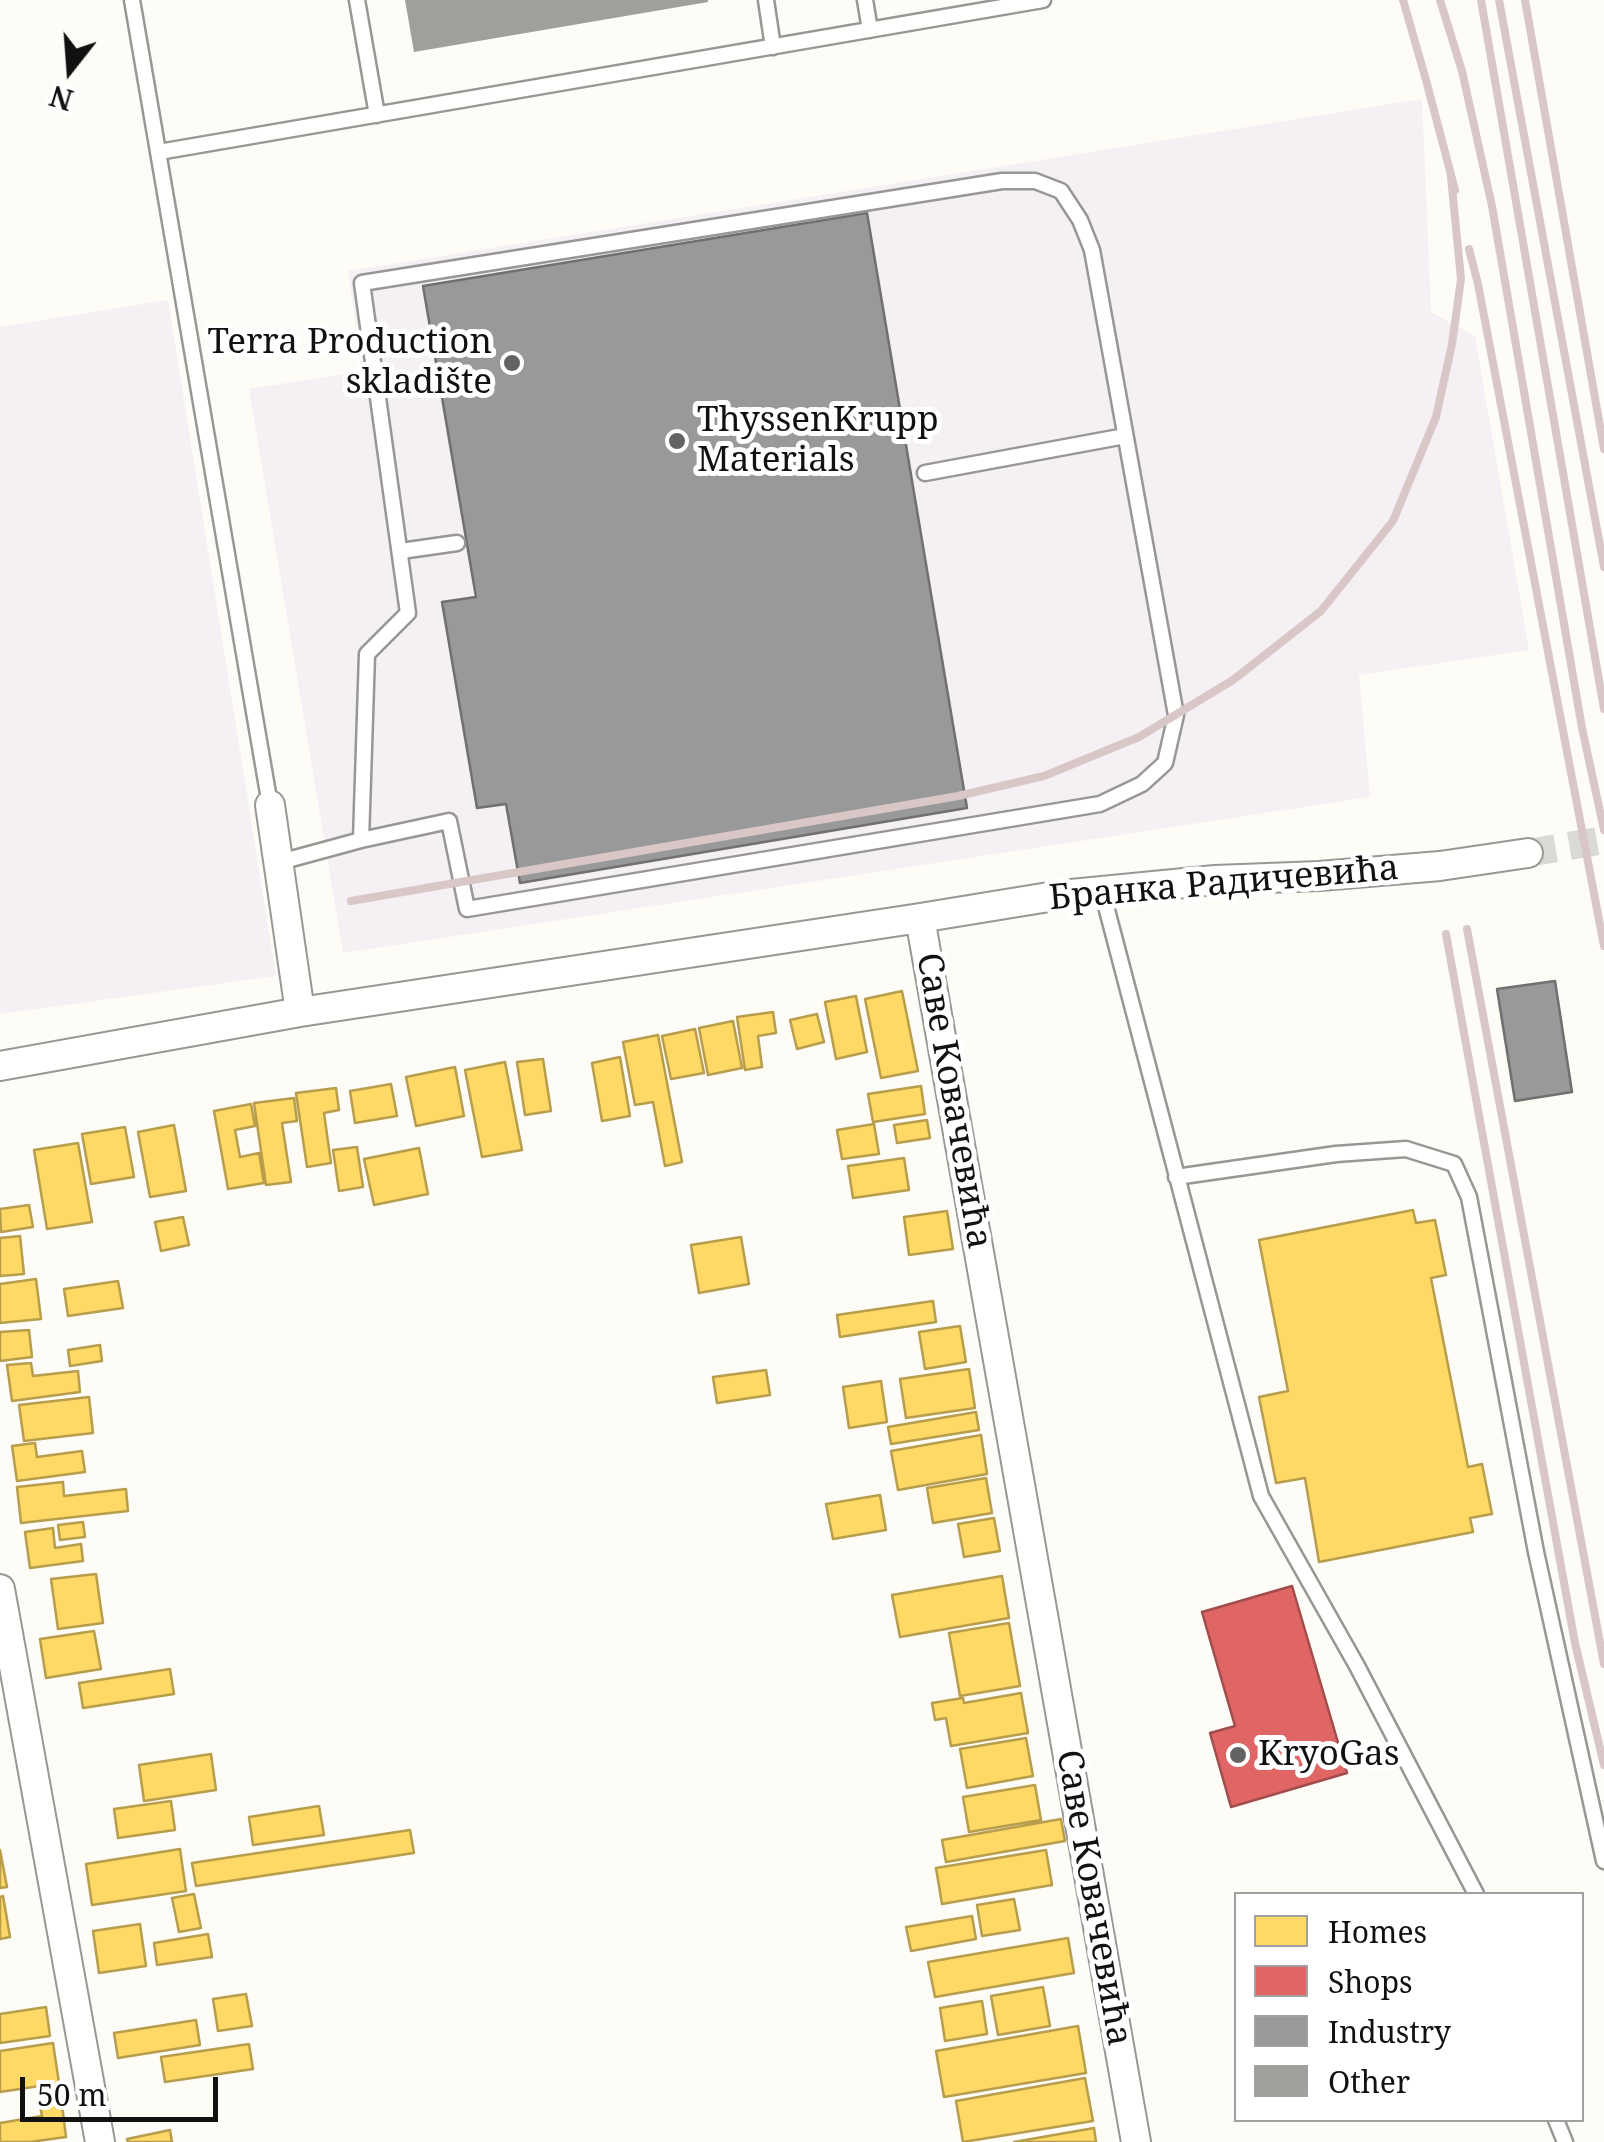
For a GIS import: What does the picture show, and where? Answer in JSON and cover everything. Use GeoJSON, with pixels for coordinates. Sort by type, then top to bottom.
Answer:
{"type":"FeatureCollection","features":[{"type":"Feature","properties":{"kind":"street"},"geometry":{"type":"LineString","coordinates":[[270,806],[300,1012]]}},
{"type":"Feature","properties":{"kind":"street","name":"Бранка Радичевића"},"geometry":{"type":"LineString","coordinates":[[920,918],[1102,890],[1440,866],[1528,852]]}},
{"type":"Feature","properties":{"kind":"street","name":"Саве Ковачевића"},"geometry":{"type":"LineString","coordinates":[[0,1066],[300,1012],[920,918],[1136,2142]]}},
{"type":"Feature","properties":{"kind":"street"},"geometry":{"type":"LineString","coordinates":[[0,1588],[100,2142]]}},
{"type":"Feature","properties":{"kind":"lane"},"geometry":{"type":"LineString","coordinates":[[132,0],[270,806]]}},
{"type":"Feature","properties":{"kind":"lane"},"geometry":{"type":"LineString","coordinates":[[357,0],[377,115]]}},
{"type":"Feature","properties":{"kind":"lane"},"geometry":{"type":"LineString","coordinates":[[766,0],[773,47]]}},
{"type":"Feature","properties":{"kind":"lane"},"geometry":{"type":"LineString","coordinates":[[865,0],[870,30]]}},
{"type":"Feature","properties":{"kind":"lane"},"geometry":{"type":"LineString","coordinates":[[158,152],[1043,0]]}},
{"type":"Feature","properties":{"kind":"lane"},"geometry":{"type":"LineString","coordinates":[[280,862],[450,821],[468,909],[1100,804],[1142,784],[1164,762],[1176,714],[1092,250],[1080,220],[1060,191],[1035,181],[1002,181],[362,283],[408,613],[367,654],[362,840]]}},
{"type":"Feature","properties":{"kind":"lane"},"geometry":{"type":"LineString","coordinates":[[925,473],[1125,436]]}},
{"type":"Feature","properties":{"kind":"lane"},"geometry":{"type":"LineString","coordinates":[[401,551],[458,543]]}},
{"type":"Feature","properties":{"kind":"lane"},"geometry":{"type":"LineString","coordinates":[[1102,890],[1261,1496],[1357,1666],[1475,1892]]}},
{"type":"Feature","properties":{"kind":"lane"},"geometry":{"type":"LineString","coordinates":[[1176,1177],[1336,1154],[1406,1150],[1454,1164],[1468,1197],[1536,1552],[1604,1861]]}},
{"type":"Feature","properties":{"kind":"shaded area"},"geometry":{"type":"Polygon","coordinates":[[[1422,99],[1431,312],[1475,336],[1529,650],[1359,675],[1370,797],[343,953],[249,389],[363,371],[348,271],[1422,99]]]}},
{"type":"Feature","properties":{"kind":"shaded area"},"geometry":{"type":"Polygon","coordinates":[[[168,300],[276,976],[0,1014],[0,327],[168,300]]]}},
{"type":"Feature","properties":{"kind":"building: Homes"},"geometry":{"type":"Polygon","coordinates":[[[902,991],[918,1071],[881,1078],[865,999],[902,991]]]}},
{"type":"Feature","properties":{"kind":"building: Homes"},"geometry":{"type":"Polygon","coordinates":[[[856,996],[867,1052],[836,1059],[825,1002],[856,996]]]}},
{"type":"Feature","properties":{"kind":"building: Homes"},"geometry":{"type":"Polygon","coordinates":[[[773,1012],[776,1033],[758,1036],[762,1067],[745,1070],[737,1017],[773,1012]]]}},
{"type":"Feature","properties":{"kind":"building: Homes"},"geometry":{"type":"Polygon","coordinates":[[[817,1014],[824,1042],[797,1049],[790,1020],[817,1014]]]}},
{"type":"Feature","properties":{"kind":"building: Homes"},"geometry":{"type":"Polygon","coordinates":[[[733,1021],[742,1068],[708,1075],[699,1028],[733,1021]]]}},
{"type":"Feature","properties":{"kind":"building: Homes"},"geometry":{"type":"Polygon","coordinates":[[[695,1029],[704,1073],[671,1079],[662,1036],[695,1029]]]}},
{"type":"Feature","properties":{"kind":"building: Homes"},"geometry":{"type":"Polygon","coordinates":[[[658,1035],[682,1162],[665,1166],[653,1102],[635,1105],[623,1042],[658,1035]]]}},
{"type":"Feature","properties":{"kind":"building: Homes"},"geometry":{"type":"Polygon","coordinates":[[[620,1057],[630,1116],[602,1121],[592,1063],[620,1057]]]}},
{"type":"Feature","properties":{"kind":"building: Homes"},"geometry":{"type":"Polygon","coordinates":[[[543,1059],[551,1111],[525,1115],[517,1062],[543,1059]]]}},
{"type":"Feature","properties":{"kind":"building: Homes"},"geometry":{"type":"Polygon","coordinates":[[[505,1062],[522,1150],[482,1157],[465,1070],[505,1062]]]}},
{"type":"Feature","properties":{"kind":"building: Homes"},"geometry":{"type":"Polygon","coordinates":[[[455,1067],[464,1116],[416,1126],[406,1077],[455,1067]]]}},
{"type":"Feature","properties":{"kind":"building: Homes"},"geometry":{"type":"Polygon","coordinates":[[[391,1084],[397,1116],[355,1123],[350,1091],[391,1084]]]}},
{"type":"Feature","properties":{"kind":"building: Homes"},"geometry":{"type":"Polygon","coordinates":[[[921,1086],[925,1114],[873,1122],[868,1094],[921,1086]]]}},
{"type":"Feature","properties":{"kind":"building: Homes"},"geometry":{"type":"Polygon","coordinates":[[[336,1088],[339,1110],[324,1113],[331,1163],[307,1167],[296,1093],[336,1088]]]}},
{"type":"Feature","properties":{"kind":"building: Homes"},"geometry":{"type":"Polygon","coordinates":[[[294,1098],[297,1121],[282,1123],[291,1182],[266,1185],[254,1103],[294,1098]]]}},
{"type":"Feature","properties":{"kind":"building: Homes"},"geometry":{"type":"Polygon","coordinates":[[[251,1104],[255,1126],[235,1130],[240,1157],[259,1153],[264,1183],[228,1189],[214,1111],[251,1104]]]}},
{"type":"Feature","properties":{"kind":"building: Homes"},"geometry":{"type":"Polygon","coordinates":[[[927,1120],[930,1138],[897,1143],[894,1125],[927,1120]]]}},
{"type":"Feature","properties":{"kind":"building: Homes"},"geometry":{"type":"Polygon","coordinates":[[[874,1124],[879,1154],[842,1159],[837,1130],[874,1124]]]}},
{"type":"Feature","properties":{"kind":"building: Homes"},"geometry":{"type":"Polygon","coordinates":[[[174,1125],[186,1191],[150,1197],[138,1132],[174,1125]]]}},
{"type":"Feature","properties":{"kind":"building: Homes"},"geometry":{"type":"Polygon","coordinates":[[[125,1127],[134,1177],[91,1184],[82,1134],[125,1127]]]}},
{"type":"Feature","properties":{"kind":"building: Homes"},"geometry":{"type":"Polygon","coordinates":[[[78,1143],[92,1222],[47,1229],[34,1150],[78,1143]]]}},
{"type":"Feature","properties":{"kind":"building: Homes"},"geometry":{"type":"Polygon","coordinates":[[[357,1147],[363,1187],[339,1191],[333,1150],[357,1147]]]}},
{"type":"Feature","properties":{"kind":"building: Homes"},"geometry":{"type":"Polygon","coordinates":[[[419,1148],[428,1194],[374,1205],[364,1159],[419,1148]]]}},
{"type":"Feature","properties":{"kind":"building: Homes"},"geometry":{"type":"Polygon","coordinates":[[[904,1158],[909,1190],[853,1198],[848,1166],[904,1158]]]}},
{"type":"Feature","properties":{"kind":"building: Homes"},"geometry":{"type":"Polygon","coordinates":[[[29,1205],[33,1227],[1,1232],[0,1209],[29,1205]]]}},
{"type":"Feature","properties":{"kind":"building: Homes"},"geometry":{"type":"Polygon","coordinates":[[[1413,1210],[1416,1223],[1435,1220],[1446,1275],[1431,1278],[1468,1467],[1482,1464],[1492,1514],[1470,1518],[1473,1532],[1319,1562],[1305,1478],[1276,1483],[1259,1397],[1288,1391],[1259,1240],[1413,1210]]]}},
{"type":"Feature","properties":{"kind":"building: Homes"},"geometry":{"type":"Polygon","coordinates":[[[947,1211],[953,1249],[909,1255],[904,1217],[947,1211]]]}},
{"type":"Feature","properties":{"kind":"building: Homes"},"geometry":{"type":"Polygon","coordinates":[[[183,1217],[189,1245],[161,1251],[155,1222],[183,1217]]]}},
{"type":"Feature","properties":{"kind":"building: Homes"},"geometry":{"type":"Polygon","coordinates":[[[20,1236],[24,1274],[0,1276],[0,1238],[20,1236]]]}},
{"type":"Feature","properties":{"kind":"building: Homes"},"geometry":{"type":"Polygon","coordinates":[[[741,1237],[749,1284],[699,1293],[691,1245],[741,1237]]]}},
{"type":"Feature","properties":{"kind":"building: Homes"},"geometry":{"type":"Polygon","coordinates":[[[36,1279],[41,1319],[0,1323],[0,1284],[36,1279]]]}},
{"type":"Feature","properties":{"kind":"building: Homes"},"geometry":{"type":"Polygon","coordinates":[[[118,1281],[123,1308],[68,1316],[64,1289],[118,1281]]]}},
{"type":"Feature","properties":{"kind":"building: Homes"},"geometry":{"type":"Polygon","coordinates":[[[933,1301],[936,1322],[840,1337],[837,1315],[933,1301]]]}},
{"type":"Feature","properties":{"kind":"building: Homes"},"geometry":{"type":"Polygon","coordinates":[[[960,1326],[966,1362],[925,1369],[919,1332],[960,1326]]]}},
{"type":"Feature","properties":{"kind":"building: Homes"},"geometry":{"type":"Polygon","coordinates":[[[29,1330],[32,1357],[0,1361],[0,1332],[29,1330]]]}},
{"type":"Feature","properties":{"kind":"building: Homes"},"geometry":{"type":"Polygon","coordinates":[[[100,1345],[102,1361],[70,1366],[68,1350],[100,1345]]]}},
{"type":"Feature","properties":{"kind":"building: Homes"},"geometry":{"type":"Polygon","coordinates":[[[31,1363],[33,1376],[78,1371],[80,1392],[12,1401],[7,1365],[31,1363]]]}},
{"type":"Feature","properties":{"kind":"building: Homes"},"geometry":{"type":"Polygon","coordinates":[[[969,1369],[975,1408],[906,1418],[900,1379],[969,1369]]]}},
{"type":"Feature","properties":{"kind":"building: Homes"},"geometry":{"type":"Polygon","coordinates":[[[766,1370],[770,1395],[717,1403],[713,1377],[766,1370]]]}},
{"type":"Feature","properties":{"kind":"building: Homes"},"geometry":{"type":"Polygon","coordinates":[[[881,1381],[887,1422],[849,1428],[843,1387],[881,1381]]]}},
{"type":"Feature","properties":{"kind":"building: Homes"},"geometry":{"type":"Polygon","coordinates":[[[89,1397],[93,1433],[24,1441],[19,1405],[89,1397]]]}},
{"type":"Feature","properties":{"kind":"building: Homes"},"geometry":{"type":"Polygon","coordinates":[[[976,1412],[979,1430],[891,1444],[888,1427],[976,1412]]]}},
{"type":"Feature","properties":{"kind":"building: Homes"},"geometry":{"type":"Polygon","coordinates":[[[981,1435],[987,1474],[898,1490],[891,1451],[981,1435]]]}},
{"type":"Feature","properties":{"kind":"building: Homes"},"geometry":{"type":"Polygon","coordinates":[[[35,1443],[37,1457],[82,1451],[85,1472],[17,1481],[12,1446],[35,1443]]]}},
{"type":"Feature","properties":{"kind":"building: Homes"},"geometry":{"type":"Polygon","coordinates":[[[986,1478],[992,1513],[933,1523],[927,1488],[986,1478]]]}},
{"type":"Feature","properties":{"kind":"building: Homes"},"geometry":{"type":"Polygon","coordinates":[[[63,1482],[64,1496],[126,1489],[128,1511],[21,1523],[17,1487],[63,1482]]]}},
{"type":"Feature","properties":{"kind":"building: Homes"},"geometry":{"type":"Polygon","coordinates":[[[880,1495],[886,1530],[833,1539],[826,1504],[880,1495]]]}},
{"type":"Feature","properties":{"kind":"building: Homes"},"geometry":{"type":"Polygon","coordinates":[[[994,1518],[1000,1551],[964,1557],[958,1524],[994,1518]]]}},
{"type":"Feature","properties":{"kind":"building: Homes"},"geometry":{"type":"Polygon","coordinates":[[[83,1522],[85,1537],[60,1540],[58,1525],[83,1522]]]}},
{"type":"Feature","properties":{"kind":"building: Homes"},"geometry":{"type":"Polygon","coordinates":[[[53,1528],[55,1548],[81,1544],[83,1561],[30,1568],[25,1532],[53,1528]]]}},
{"type":"Feature","properties":{"kind":"building: Homes"},"geometry":{"type":"Polygon","coordinates":[[[96,1574],[103,1623],[58,1629],[51,1579],[96,1574]]]}},
{"type":"Feature","properties":{"kind":"building: Homes"},"geometry":{"type":"Polygon","coordinates":[[[1002,1576],[1009,1618],[900,1637],[892,1595],[1002,1576]]]}},
{"type":"Feature","properties":{"kind":"building: Homes"},"geometry":{"type":"Polygon","coordinates":[[[1009,1623],[1020,1686],[960,1696],[949,1633],[1009,1623]]]}},
{"type":"Feature","properties":{"kind":"building: Homes"},"geometry":{"type":"Polygon","coordinates":[[[94,1631],[101,1669],[46,1678],[40,1639],[94,1631]]]}},
{"type":"Feature","properties":{"kind":"building: Homes"},"geometry":{"type":"Polygon","coordinates":[[[170,1669],[174,1694],[83,1708],[79,1683],[170,1669]]]}},
{"type":"Feature","properties":{"kind":"building: Homes"},"geometry":{"type":"Polygon","coordinates":[[[1021,1693],[1028,1733],[951,1746],[946,1718],[935,1720],[932,1703],[963,1698],[964,1703],[1021,1693]]]}},
{"type":"Feature","properties":{"kind":"building: Homes"},"geometry":{"type":"Polygon","coordinates":[[[1026,1738],[1033,1776],[967,1788],[960,1749],[1026,1738]]]}},
{"type":"Feature","properties":{"kind":"building: Homes"},"geometry":{"type":"Polygon","coordinates":[[[211,1754],[216,1790],[144,1801],[139,1765],[211,1754]]]}},
{"type":"Feature","properties":{"kind":"building: Homes"},"geometry":{"type":"Polygon","coordinates":[[[1035,1785],[1041,1820],[969,1832],[963,1797],[1035,1785]]]}},
{"type":"Feature","properties":{"kind":"building: Homes"},"geometry":{"type":"Polygon","coordinates":[[[171,1801],[175,1830],[118,1838],[114,1809],[171,1801]]]}},
{"type":"Feature","properties":{"kind":"building: Homes"},"geometry":{"type":"Polygon","coordinates":[[[319,1806],[324,1835],[253,1845],[249,1817],[319,1806]]]}},
{"type":"Feature","properties":{"kind":"building: Homes"},"geometry":{"type":"Polygon","coordinates":[[[1061,1819],[1065,1841],[946,1862],[942,1840],[1061,1819]]]}},
{"type":"Feature","properties":{"kind":"building: Homes"},"geometry":{"type":"Polygon","coordinates":[[[410,1830],[414,1853],[196,1886],[192,1863],[410,1830]]]}},
{"type":"Feature","properties":{"kind":"building: Homes"},"geometry":{"type":"Polygon","coordinates":[[[180,1849],[186,1891],[92,1905],[86,1864],[180,1849]]]}},
{"type":"Feature","properties":{"kind":"building: Homes"},"geometry":{"type":"Polygon","coordinates":[[[0,1850],[7,1887],[0,1888],[0,1850]]]}},
{"type":"Feature","properties":{"kind":"building: Homes"},"geometry":{"type":"Polygon","coordinates":[[[1046,1850],[1052,1885],[942,1904],[936,1868],[1046,1850]]]}},
{"type":"Feature","properties":{"kind":"building: Homes"},"geometry":{"type":"Polygon","coordinates":[[[194,1894],[201,1928],[179,1932],[172,1898],[194,1894]]]}},
{"type":"Feature","properties":{"kind":"building: Homes"},"geometry":{"type":"Polygon","coordinates":[[[3,1896],[10,1937],[0,1939],[0,1897],[3,1896]]]}},
{"type":"Feature","properties":{"kind":"building: Homes"},"geometry":{"type":"Polygon","coordinates":[[[1014,1899],[1020,1930],[982,1936],[977,1905],[1014,1899]]]}},
{"type":"Feature","properties":{"kind":"building: Homes"},"geometry":{"type":"Polygon","coordinates":[[[972,1916],[976,1939],[911,1951],[906,1927],[972,1916]]]}},
{"type":"Feature","properties":{"kind":"building: Homes"},"geometry":{"type":"Polygon","coordinates":[[[140,1924],[146,1966],[99,1973],[93,1931],[140,1924]]]}},
{"type":"Feature","properties":{"kind":"building: Homes"},"geometry":{"type":"Polygon","coordinates":[[[208,1934],[212,1957],[157,1965],[154,1943],[208,1934]]]}},
{"type":"Feature","properties":{"kind":"building: Homes"},"geometry":{"type":"Polygon","coordinates":[[[1068,1938],[1074,1973],[935,1997],[928,1962],[1068,1938]]]}},
{"type":"Feature","properties":{"kind":"building: Homes"},"geometry":{"type":"Polygon","coordinates":[[[1043,1987],[1050,2026],[998,2035],[991,1996],[1043,1987]]]}},
{"type":"Feature","properties":{"kind":"building: Homes"},"geometry":{"type":"Polygon","coordinates":[[[246,1994],[252,2026],[218,2031],[213,1999],[246,1994]]]}},
{"type":"Feature","properties":{"kind":"building: Homes"},"geometry":{"type":"Polygon","coordinates":[[[982,2001],[987,2034],[945,2041],[940,2008],[982,2001]]]}},
{"type":"Feature","properties":{"kind":"building: Homes"},"geometry":{"type":"Polygon","coordinates":[[[46,2007],[50,2036],[0,2043],[0,2014],[46,2007]]]}},
{"type":"Feature","properties":{"kind":"building: Homes"},"geometry":{"type":"Polygon","coordinates":[[[196,2020],[200,2045],[118,2058],[114,2033],[196,2020]]]}},
{"type":"Feature","properties":{"kind":"building: Homes"},"geometry":{"type":"Polygon","coordinates":[[[1078,2026],[1086,2073],[944,2097],[936,2051],[1078,2026]]]}},
{"type":"Feature","properties":{"kind":"building: Homes"},"geometry":{"type":"Polygon","coordinates":[[[53,2043],[59,2083],[0,2092],[0,2051],[53,2043]]]}},
{"type":"Feature","properties":{"kind":"building: Homes"},"geometry":{"type":"Polygon","coordinates":[[[249,2044],[253,2069],[165,2082],[161,2057],[249,2044]]]}},
{"type":"Feature","properties":{"kind":"building: Homes"},"geometry":{"type":"Polygon","coordinates":[[[1085,2078],[1093,2121],[963,2142],[956,2101],[1085,2078]]]}},
{"type":"Feature","properties":{"kind":"building: Homes"},"geometry":{"type":"Polygon","coordinates":[[[61,2097],[66,2137],[0,2142],[0,2123],[42,2116],[39,2100],[61,2097]]]}},
{"type":"Feature","properties":{"kind":"building: Homes"},"geometry":{"type":"Polygon","coordinates":[[[1094,2128],[1096,2142],[1014,2142],[1094,2128]]]}},
{"type":"Feature","properties":{"kind":"building: Homes"},"geometry":{"type":"Polygon","coordinates":[[[170,2130],[172,2142],[127,2139],[170,2130]]]}},
{"type":"Feature","properties":{"kind":"building: Shops"},"geometry":{"type":"Polygon","coordinates":[[[1292,1586],[1347,1773],[1231,1807],[1210,1733],[1235,1726],[1202,1612],[1292,1586]]]}},
{"type":"Feature","properties":{"kind":"building: Industry","name":"ThyssenKrupp Materials"},"geometry":{"type":"Polygon","coordinates":[[[867,213],[967,808],[520,883],[506,804],[477,808],[442,602],[476,597],[423,286],[867,213]]]}},
{"type":"Feature","properties":{"kind":"building: Industry"},"geometry":{"type":"Polygon","coordinates":[[[1555,981],[1572,1092],[1515,1101],[1497,989],[1555,981]]]}},
{"type":"Feature","properties":{"kind":"building: Other"},"geometry":{"type":"Polygon","coordinates":[[[405,0],[708,0],[708,2],[414,52],[405,0]]]}},
{"type":"Feature","properties":{"kind":"tunnel"},"geometry":{"type":"LineString","coordinates":[[1528,853],[1604,840]]}},
{"type":"Feature","properties":{"kind":"railway"},"geometry":{"type":"LineString","coordinates":[[1403,0],[1455,190]]}},
{"type":"Feature","properties":{"kind":"railway"},"geometry":{"type":"LineString","coordinates":[[1440,0],[1462,71],[1492,206],[1582,728],[1604,830]]}},
{"type":"Feature","properties":{"kind":"railway"},"geometry":{"type":"LineString","coordinates":[[1481,0],[1604,709]]}},
{"type":"Feature","properties":{"kind":"railway"},"geometry":{"type":"LineString","coordinates":[[1499,0],[1604,567]]}},
{"type":"Feature","properties":{"kind":"railway"},"geometry":{"type":"LineString","coordinates":[[1525,0],[1604,449]]}},
{"type":"Feature","properties":{"kind":"railway"},"geometry":{"type":"LineString","coordinates":[[351,901],[958,796],[1044,776],[1139,737],[1233,680],[1321,611],[1393,521],[1436,417],[1452,344],[1461,279],[1451,177]]}},
{"type":"Feature","properties":{"kind":"railway"},"geometry":{"type":"LineString","coordinates":[[1469,249],[1604,946]]}},
{"type":"Feature","properties":{"kind":"railway"},"geometry":{"type":"LineString","coordinates":[[1467,929],[1604,1664]]}},
{"type":"Feature","properties":{"kind":"railway"},"geometry":{"type":"LineString","coordinates":[[1446,934],[1575,1643],[1604,1765]]}},
{"type":"Feature","properties":{"kind":"place","name":"Terra Production skladište"},"geometry":{"type":"Point","coordinates":[512,363]}},
{"type":"Feature","properties":{"kind":"place","name":"ThyssenKrupp Materials"},"geometry":{"type":"Point","coordinates":[677,441]}},
{"type":"Feature","properties":{"kind":"place","name":"KryoGas"},"geometry":{"type":"Point","coordinates":[1238,1755]}}]}
